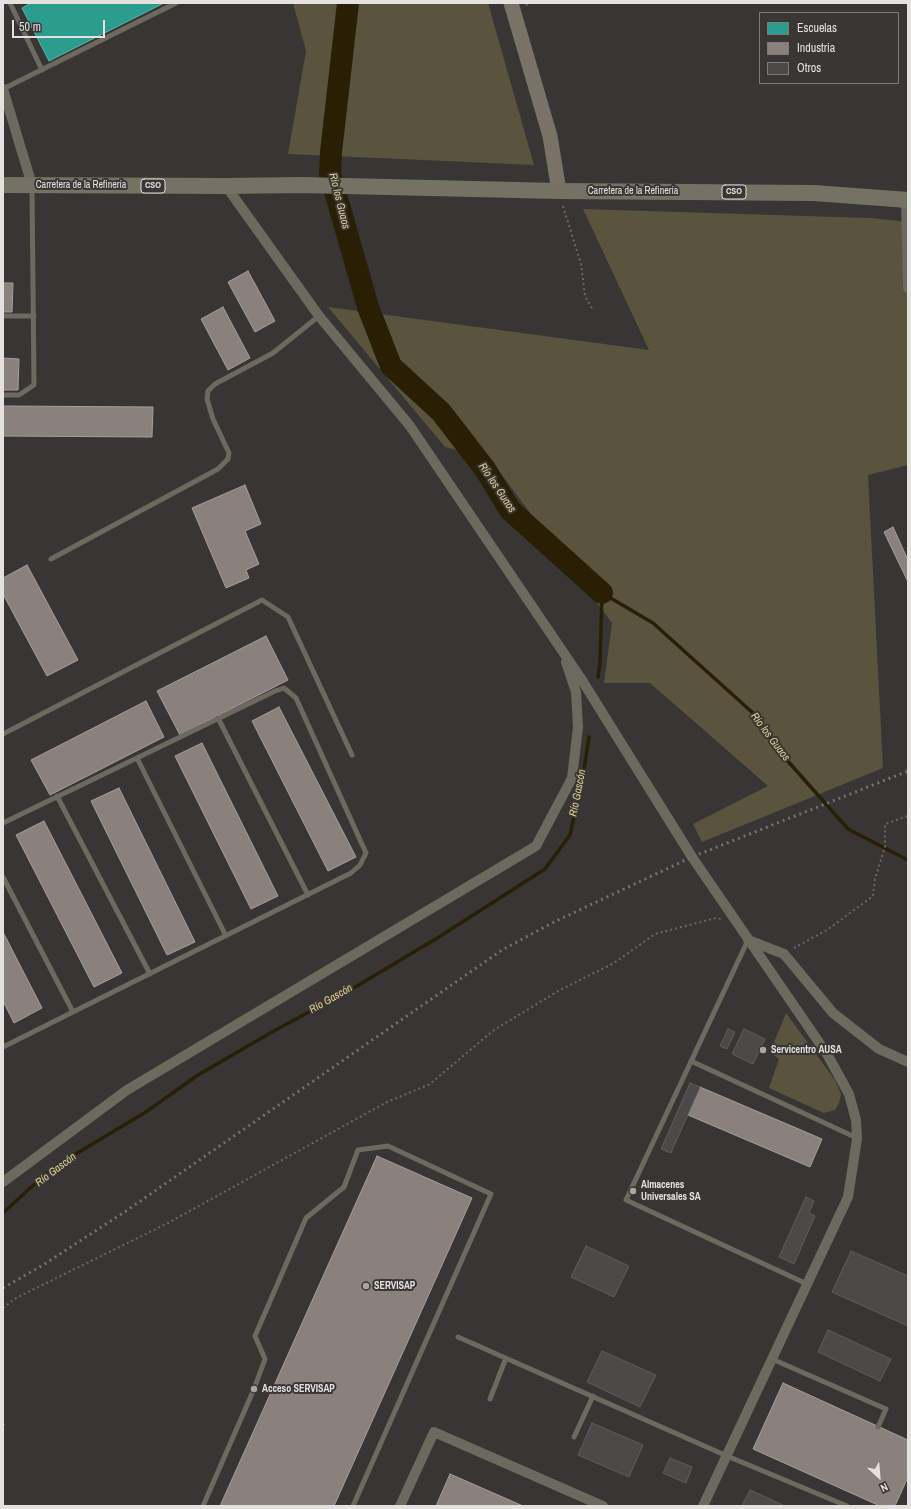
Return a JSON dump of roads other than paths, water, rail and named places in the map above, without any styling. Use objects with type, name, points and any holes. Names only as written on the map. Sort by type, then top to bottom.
[{"type":"main road","name":"Carretera de la Refinería","points":[[3,185],[302,185],[559,191],[814,193],[907,200]]},
{"type":"street","points":[[511,3],[550,136],[559,191]]},
{"type":"street","points":[[3,89],[32,185]]},
{"type":"street","points":[[226,186],[319,316],[410,426],[563,652],[692,857],[827,1054],[849,1094],[856,1120],[857,1139],[848,1197],[703,1506]]},
{"type":"street","points":[[907,200],[908,288]]},
{"type":"street","points":[[3,1182],[127,1090],[536,846],[572,778],[578,727],[576,692],[563,652]]},
{"type":"street","points":[[748,940],[784,954],[833,1013],[879,1049],[908,1062]]},
{"type":"street","points":[[400,1506],[434,1432],[603,1506]]},
{"type":"lane","points":[[10,3],[42,70]]},
{"type":"lane","points":[[3,89],[176,3]]},
{"type":"lane","points":[[3,395],[19,395],[34,385],[32,185]]},
{"type":"lane","points":[[3,316],[34,316]]},
{"type":"lane","points":[[51,559],[218,469],[228,459],[229,453],[213,419],[207,399],[208,391],[215,384],[273,353],[319,316]]},
{"type":"lane","points":[[3,734],[262,600],[288,617],[352,755]]},
{"type":"lane","points":[[3,823],[274,691],[284,688],[296,698],[366,853],[360,865],[351,873],[3,1047]]},
{"type":"lane","points":[[218,718],[308,895]]},
{"type":"lane","points":[[137,758],[226,936]]},
{"type":"lane","points":[[57,796],[150,974]]},
{"type":"lane","points":[[3,877],[73,1012]]},
{"type":"lane","points":[[748,940],[626,1200],[807,1284]]},
{"type":"lane","points":[[691,1061],[857,1139]]},
{"type":"lane","points":[[203,1506],[265,1359],[255,1336],[306,1218],[344,1187],[358,1150],[388,1146],[491,1194],[353,1506]]},
{"type":"lane","points":[[458,1338],[727,1456],[847,1506]]},
{"type":"lane","points":[[490,1399],[506,1358]]},
{"type":"lane","points":[[772,1359],[886,1410],[878,1427]]},
{"type":"lane","points":[[574,1437],[593,1396]]},
{"type":"waterway","name":"Río los Guaos","points":[[348,3],[331,152],[330,174],[368,307],[391,366],[441,412],[485,469],[510,510],[602,593]]},
{"type":"waterway","name":"Río los Guaos","points":[[598,677],[600,663],[602,593],[653,623],[753,713],[778,750],[848,829],[908,860]]},
{"type":"waterway","name":"Río Gascón","points":[[3,1213],[59,1164],[146,1112],[198,1075],[272,1032],[357,986],[439,937],[545,869],[570,835],[583,776],[589,737]]},
{"type":"railway","points":[[3,1288],[43,1265],[126,1211],[502,950],[554,922],[692,857],[908,771]]},
{"type":"place","name":"Servicentro AUSA","points":[[763,1050]]},
{"type":"place","name":"Almacenes Universales SA","points":[[633,1191]]},
{"type":"place","name":"SERVISAP","points":[[366,1286]]},
{"type":"place","name":"Acceso SERVISAP","points":[[254,1389]]}]
